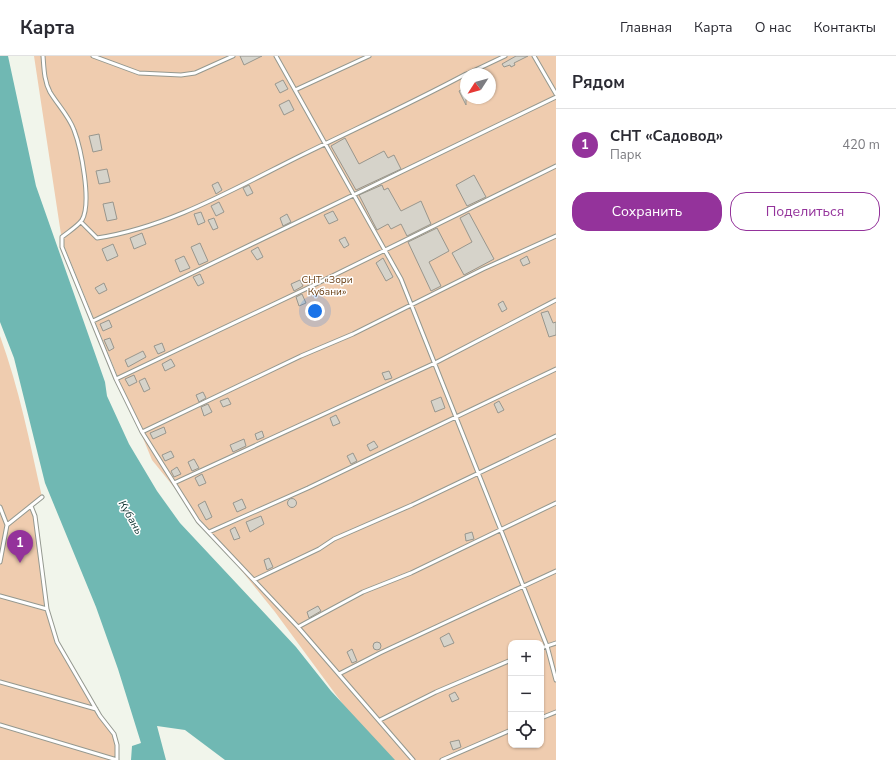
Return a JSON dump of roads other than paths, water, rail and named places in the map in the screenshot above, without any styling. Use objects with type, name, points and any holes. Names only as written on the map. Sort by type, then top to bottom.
[{"type":"lane","points":[[43,56],[45,78],[49,91],[74,129],[83,160],[86,187],[85,214],[81,222],[62,237],[62,247],[116,379],[142,432],[198,521],[298,627],[380,720],[413,760]]},
{"type":"lane","points":[[94,56],[138,73],[181,75],[195,73],[233,56]]},
{"type":"lane","points":[[276,56],[402,279],[547,646],[556,680]]},
{"type":"lane","points":[[295,90],[369,56]]},
{"type":"lane","points":[[479,68],[505,56]]},
{"type":"lane","points":[[93,321],[556,96],[534,56]]},
{"type":"lane","points":[[81,222],[97,238],[139,230],[191,209],[400,109],[460,77]]},
{"type":"lane","points":[[116,379],[556,166]]},
{"type":"lane","points":[[142,432],[275,370],[301,356],[353,334],[483,269],[556,236]]},
{"type":"lane","points":[[174,483],[435,363],[556,300]]},
{"type":"lane","points":[[209,532],[308,488],[556,369]]},
{"type":"lane","points":[[254,580],[319,549],[334,539],[406,508],[478,472],[556,436]]},
{"type":"lane","points":[[6,525],[42,497]]},
{"type":"lane","points":[[298,627],[363,592],[411,573],[556,503]]},
{"type":"lane","points":[[0,725],[116,760],[117,745],[114,734],[96,709],[57,642],[46,609],[35,516],[31,506]]},
{"type":"lane","points":[[0,507],[6,525],[0,562]]},
{"type":"lane","points":[[339,674],[523,585],[556,571]]},
{"type":"lane","points":[[0,596],[46,609]]},
{"type":"lane","points":[[544,647],[556,643]]},
{"type":"lane","points":[[380,720],[436,692],[508,661]]},
{"type":"lane","points":[[0,682],[96,709]]},
{"type":"lane","points":[[544,717],[556,712]]},
{"type":"lane","points":[[442,760],[508,731]]},
{"type":"water","name":"Кубань","points":[[0,56],[8,56],[36,186],[105,382],[107,396],[129,444],[157,491],[180,523],[296,647],[331,691],[395,760],[225,760],[185,730],[157,726],[166,760],[131,760],[132,746],[141,743],[118,669],[96,607],[45,483],[14,358],[0,322]]},
{"type":"place","name":"СНТ «Садовод»","points":[[20,563]]},
{"type":"park label","name":"СНТ «Зори Кубани»","points":[[327,284]]}]
